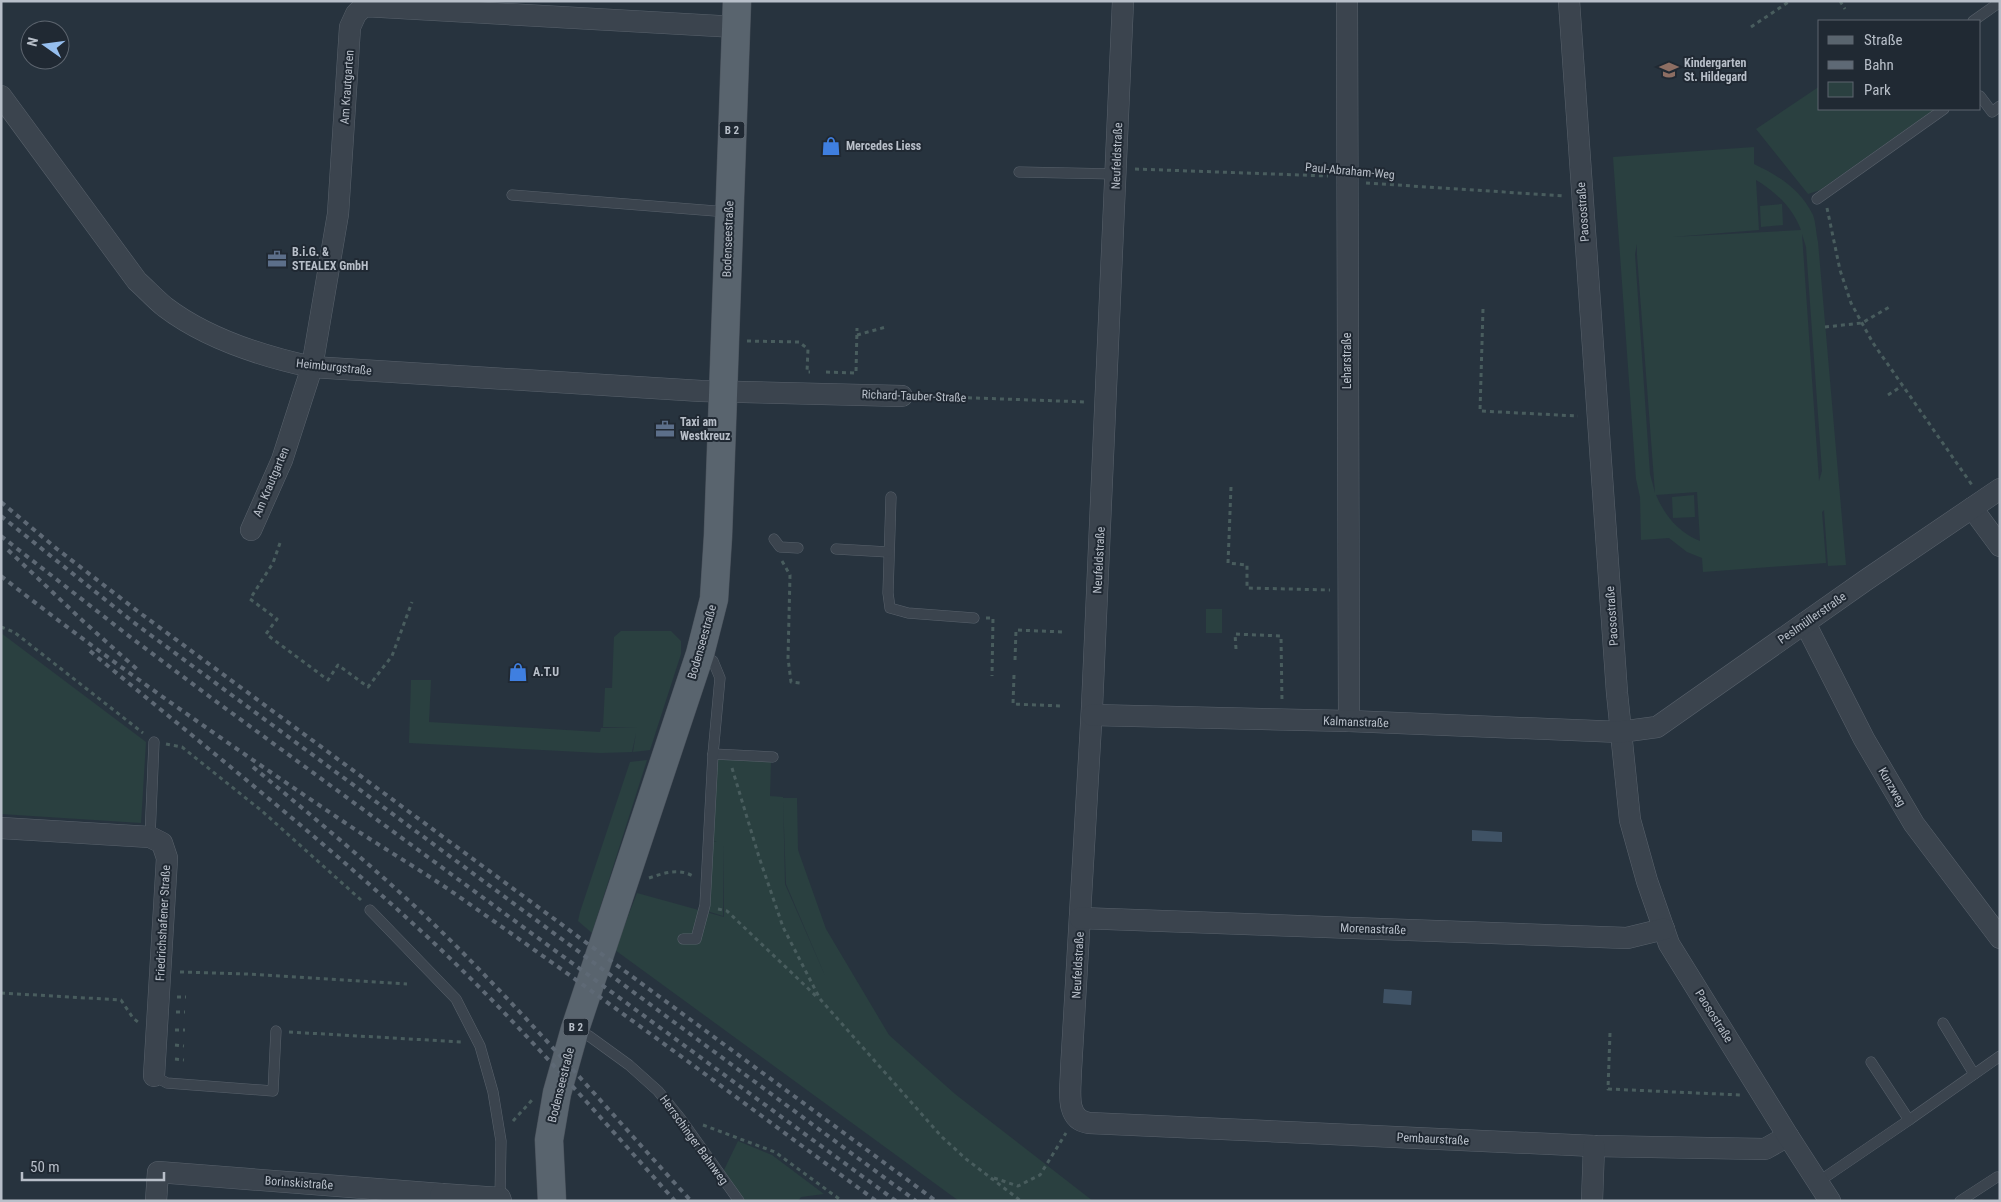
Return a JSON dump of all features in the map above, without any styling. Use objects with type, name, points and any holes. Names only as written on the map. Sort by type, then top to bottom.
[{"type":"main road","name":"Bodenseestraße","points":[[552,1201],[549,1140],[556,1093],[575,1029],[710,621],[716,574],[736,14]]},
{"type":"street","name":"Neufeldstraße","points":[[1076,1118],[1070,1106],[1071,1070],[1092,715],[1123,1]]},
{"type":"street","name":"Leharstraße","points":[[1347,1],[1349,721]]},
{"type":"street","name":"Paosostraße","points":[[1570,1],[1620,732],[1630,820],[1647,881],[1669,944],[1830,1201]]},
{"type":"street","name":"Am Krautgarten","points":[[251,530],[282,460],[312,367],[338,214],[350,27],[356,14],[364,6],[736,14]]},
{"type":"street","name":"Heimburgstraße","points":[[1,96],[137,281],[164,306],[183,319],[237,346],[280,360],[312,367],[723,392]]},
{"type":"street","name":"Richard-Tauber-Straße","points":[[723,392],[902,396]]},
{"type":"street","name":"Peslmüllerstraße","points":[[1620,732],[1657,728],[1804,623],[1973,498],[2000,488]]},
{"type":"street","points":[[1973,498],[2000,546]]},
{"type":"street","name":"Kunzweg","points":[[1804,623],[1864,739],[1914,824],[2000,938]]},
{"type":"street","name":"Kalmanstraße","points":[[1092,715],[1349,721],[1620,732]]},
{"type":"street","points":[[1,828],[150,837]]},
{"type":"street","name":"Friedrichshafener Straße","points":[[150,837],[162,843],[167,858],[154,1076]]},
{"type":"street","name":"Morenastraße","points":[[1080,918],[1628,938],[1664,929]]},
{"type":"street","name":"Pembaurstraße","points":[[1076,1118],[1082,1122],[1089,1123],[1594,1146],[1765,1149],[1788,1136]]},
{"type":"street","points":[[1592,1201],[1594,1146]]},
{"type":"street","name":"Borinskistraße","points":[[156,1201],[158,1172],[441,1197],[501,1200]]},
{"type":"lane","points":[[1974,20],[2000,2]]},
{"type":"lane","points":[[1981,97],[1992,112],[2000,106]]},
{"type":"lane","points":[[1820,197],[1943,110]]},
{"type":"lane","points":[[1019,172],[1116,172]]},
{"type":"lane","points":[[512,195],[729,212]]},
{"type":"lane","points":[[890,497],[888,552],[890,608],[908,614],[974,618]]},
{"type":"lane","points":[[777,543],[798,548]]},
{"type":"lane","points":[[836,549],[888,552]]},
{"type":"lane","points":[[683,939],[696,939],[705,905],[713,754],[720,678],[713,662],[700,654]]},
{"type":"lane","points":[[150,837],[154,742]]},
{"type":"lane","points":[[713,754],[773,758]]},
{"type":"lane","points":[[370,910],[456,998],[478,1042],[493,1092],[501,1141],[501,1200]]},
{"type":"lane","points":[[1943,1023],[1974,1074]]},
{"type":"lane","name":"Herrschinger Bahnweg","points":[[575,1029],[589,1036],[629,1065],[658,1091],[680,1118],[739,1201]]},
{"type":"lane","points":[[154,1076],[167,1083],[273,1091],[276,1031]]},
{"type":"lane","points":[[1818,1182],[2000,1056]]},
{"type":"lane","points":[[1871,1062],[1909,1120]]},
{"type":"lane","points":[[1960,1201],[1997,1177]]},
{"type":"path","points":[[1751,27],[1790,1]]},
{"type":"path","points":[[1840,1],[1845,9]]},
{"type":"path","name":"Paul-Abraham-Weg","points":[[1116,172],[1347,178],[1364,182],[1562,196],[1582,195]]},
{"type":"path","points":[[1820,197],[1851,303],[1873,344],[1973,498]]},
{"type":"path","points":[[1825,327],[1862,323],[1891,306]]},
{"type":"path","points":[[1483,309],[1480,410],[1580,416]]},
{"type":"path","points":[[857,335],[886,327]]},
{"type":"path","points":[[755,341],[799,342],[808,349],[807,372],[858,373],[857,328]]},
{"type":"path","points":[[1888,395],[1902,386]]},
{"type":"path","name":"Richard-Tauber-Straße","points":[[902,396],[1106,403]]},
{"type":"path","points":[[1231,487],[1228,563],[1247,565],[1247,588],[1331,590]]},
{"type":"path","points":[[280,543],[273,563],[250,599],[277,619],[266,634],[328,680],[338,665],[368,687],[392,656],[412,602]]},
{"type":"path","points":[[777,543],[780,556],[790,575],[788,658],[791,682],[800,683]]},
{"type":"path","points":[[974,618],[993,618],[992,676]]},
{"type":"path","points":[[1,627],[14,632],[154,742],[182,747],[262,811],[370,910]]},
{"type":"path","points":[[1015,660],[1016,630],[1064,632]]},
{"type":"path","points":[[1236,650],[1235,634],[1282,636],[1282,709]]},
{"type":"path","points":[[1014,674],[1013,704],[1061,706]]},
{"type":"path","points":[[733,755],[732,770],[783,927],[820,999]]},
{"type":"path","points":[[622,888],[671,871],[685,872],[705,883]]},
{"type":"path","points":[[705,905],[727,911],[820,999],[942,1137],[966,1159],[1021,1201]]},
{"type":"path","points":[[172,972],[247,974],[407,984]]},
{"type":"path","points":[[1,993],[121,1000],[133,1018]]},
{"type":"path","points":[[276,1031],[478,1042]]},
{"type":"path","points":[[1610,1033],[1608,1089],[1741,1095]]},
{"type":"path","points":[[172,1045],[184,1046]]},
{"type":"path","points":[[172,1059],[184,1060]]},
{"type":"path","points":[[510,1124],[536,1095]]},
{"type":"path","points":[[680,1118],[775,1152],[842,1201]]},
{"type":"path","points":[[992,1177],[1018,1186],[1040,1175],[1076,1118]]},
{"type":"green space","points":[[1818,87],[1818,110],[1934,110],[1820,190],[1808,194],[1756,129]]},
{"type":"green space","points":[[1754,147],[1754,164],[1788,184],[1808,206],[1815,221],[1818,242],[1846,565],[1828,566],[1824,510],[1822,512],[1826,563],[1703,572],[1702,558],[1687,552],[1669,538],[1641,540],[1640,497],[1636,479],[1613,157]],"holes":[[[1756,180],[1783,201],[1798,222],[1801,230],[1672,237],[1759,230]],[[1802,234],[1806,247],[1822,471],[1819,481]],[[1637,244],[1655,493],[1650,474],[1635,254]],[[1697,492],[1700,541],[1685,533],[1673,522],[1656,495]]]},
{"type":"green space","points":[[1782,204],[1783,225],[1761,227],[1760,206]]},
{"type":"green space","points":[[1694,495],[1695,517],[1673,518],[1672,497]]},
{"type":"green space","points":[[1206,609],[1222,609],[1222,633],[1206,633]]},
{"type":"green space","points":[[621,631],[671,631],[681,641],[681,654],[650,750],[633,752],[636,733],[632,752],[600,753],[409,743],[411,680],[431,680],[429,722],[600,732],[601,728],[637,728],[603,727],[605,688],[612,688],[614,637]]},
{"type":"green space","points":[[1,633],[146,742],[141,823],[1,814]]},
{"type":"green space","points":[[720,756],[771,761],[770,796],[797,798],[798,850],[826,929],[889,1035],[955,1094],[1093,1201],[959,1201],[615,950],[637,893],[724,917],[724,844],[723,916],[707,911],[710,841],[717,842],[710,840],[715,760]],"holes":[[[783,800],[786,884],[826,978],[785,884]]]},
{"type":"green space","points":[[647,760],[592,933],[578,921],[580,912],[630,762]]},
{"type":"green space","points":[[738,1141],[772,1155],[824,1194],[801,1197],[798,1201],[744,1201],[723,1172]]},
{"type":"water","points":[[1472,830],[1502,832],[1502,842],[1472,841]]},
{"type":"water","points":[[1384,989],[1412,991],[1411,1005],[1383,1003]]},
{"type":"railway","points":[[1,502],[57,549],[140,613],[936,1201]]},
{"type":"railway","points":[[1,516],[133,622],[916,1201]]},
{"type":"railway","points":[[1,536],[210,697],[896,1201]]},
{"type":"railway","points":[[8,550],[139,671]]},
{"type":"railway","points":[[1,576],[127,671],[213,732],[344,822],[448,889],[556,966],[876,1201]]},
{"type":"railway","points":[[90,651],[351,868],[467,974],[528,1038],[675,1201]]},
{"type":"railway","points":[[253,767],[376,871],[447,937],[540,1034],[691,1201]]},
{"type":"place","name":"Kindergarten St. Hildegard","points":[[1669,70]]},
{"type":"place","name":"Mercedes Liess","points":[[831,146]]},
{"type":"place","name":"B.i.G. & STEALEX GmbH","points":[[277,259]]},
{"type":"place","name":"Taxi am Westkreuz","points":[[665,429]]},
{"type":"place","name":"A.T.U","points":[[518,672]]}]
